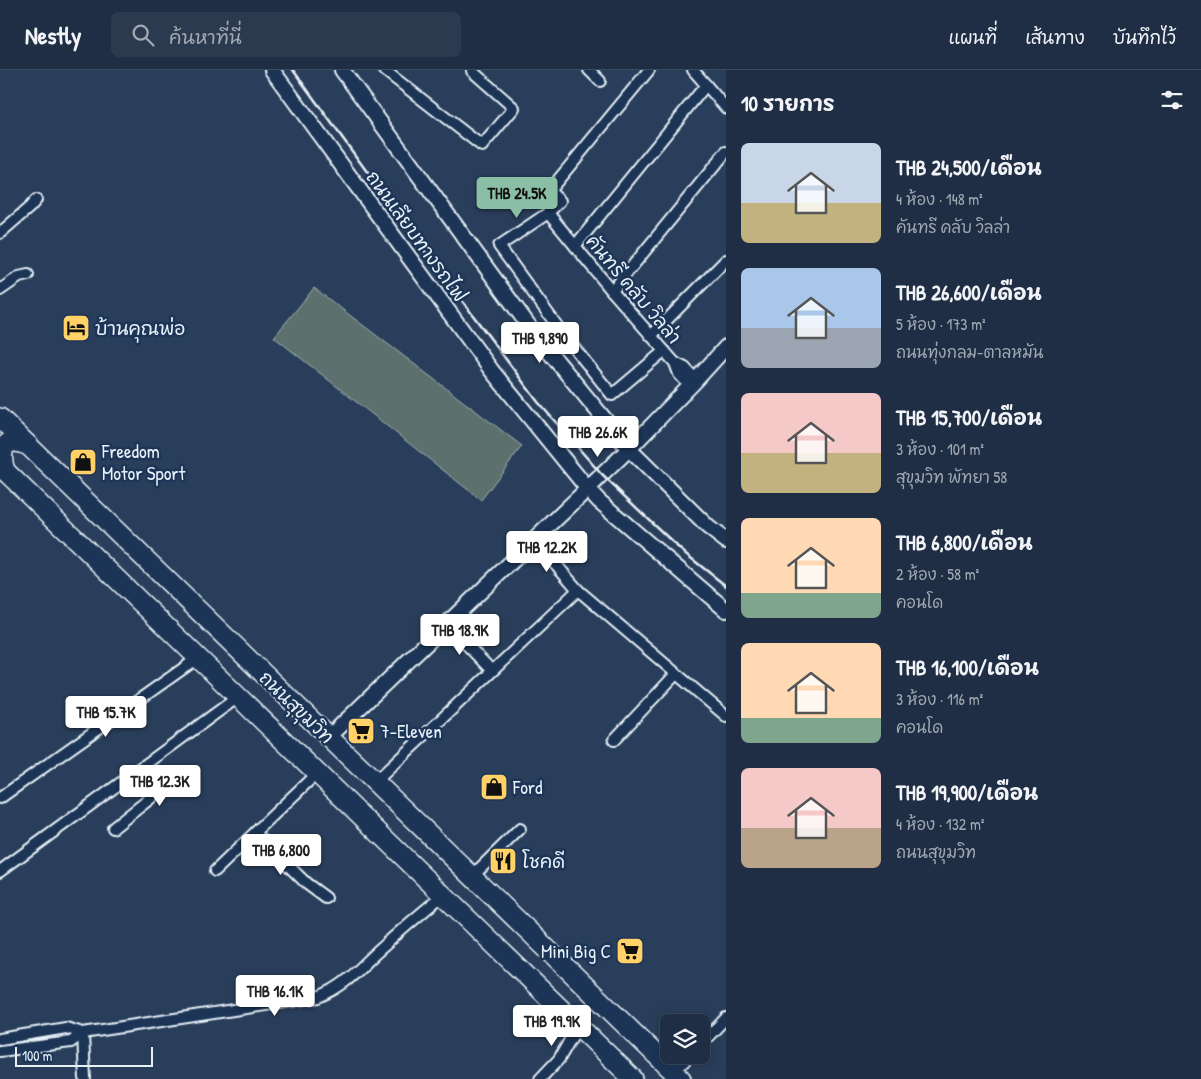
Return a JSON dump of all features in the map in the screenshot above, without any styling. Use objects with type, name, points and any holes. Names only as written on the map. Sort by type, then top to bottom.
[{"type":"highway","name":"ถนนสุขุมวิท","points":[[0,418],[677,1075]]},
{"type":"highway","points":[[3,468],[1,461],[5,445],[14,442],[28,445]]},
{"type":"highway","name":"ถนนสุขุมวิท","points":[[3,468],[633,1079]]},
{"type":"street","name":"ถนนเลียบทางรถไฟ","points":[[272,70],[492,371],[587,488],[599,502],[726,610]]},
{"type":"street","name":"ถนนเลียบทางรถไฟ","points":[[342,70],[537,337],[629,449]]},
{"type":"street","points":[[384,70],[482,146],[514,108],[472,71]]},
{"type":"street","points":[[589,70],[600,81]]},
{"type":"street","points":[[649,70],[549,191],[560,201],[548,213],[499,246],[563,334],[612,395],[664,351]]},
{"type":"street","points":[[693,70],[726,108]]},
{"type":"street","points":[[575,246],[706,85]]},
{"type":"street","points":[[612,291],[726,152]]},
{"type":"street","points":[[0,233],[36,200]]},
{"type":"street","name":"คันทรี คลับ วิลล่า","points":[[548,213],[675,364],[685,368],[693,383]]},
{"type":"street","points":[[651,336],[726,260]]},
{"type":"street","points":[[0,290],[19,277],[28,274]]},
{"type":"street","points":[[329,737],[629,449],[726,347]]},
{"type":"street","points":[[629,449],[708,527],[726,541]]},
{"type":"street","points":[[534,539],[578,590],[726,716]]},
{"type":"street","points":[[375,782],[578,590]]},
{"type":"street","points":[[446,623],[492,671]]},
{"type":"street","points":[[0,798],[198,658]]},
{"type":"street","points":[[614,740],[676,674]]},
{"type":"street","points":[[0,871],[238,696]]},
{"type":"street","points":[[113,828],[152,797],[134,773]]},
{"type":"street","points":[[215,871],[317,774]]},
{"type":"street","points":[[472,876],[520,829]]},
{"type":"street","points":[[255,833],[307,884],[326,898]]},
{"type":"street","points":[[0,1038],[66,1028],[83,1033],[318,997],[335,990],[353,976],[382,947],[442,895]]},
{"type":"street","points":[[710,1035],[726,1018]]},
{"type":"street","points":[[540,1079],[559,1059],[578,1026]]},
{"type":"street","points":[[0,1050],[70,1042],[83,1033]]},
{"type":"street","points":[[83,1033],[85,1079]]},
{"type":"street","points":[[677,1075],[684,1064]]},
{"type":"green space","points":[[314,288],[522,446],[481,500],[274,337]]},
{"type":"railway","points":[[293,70],[421,246],[538,402],[602,475],[682,551],[726,586]]},
{"type":"place","name":"บ้านคุณพ่อ","points":[[76,328]]},
{"type":"place","name":"Freedom Motor Sport","points":[[83,462]]},
{"type":"place","name":"7-Eleven","points":[[361,731]]},
{"type":"place","name":"Ford","points":[[494,787]]},
{"type":"place","name":"โชคดี","points":[[503,861]]},
{"type":"place","name":"Mini Big C","points":[[630,951]]}]
